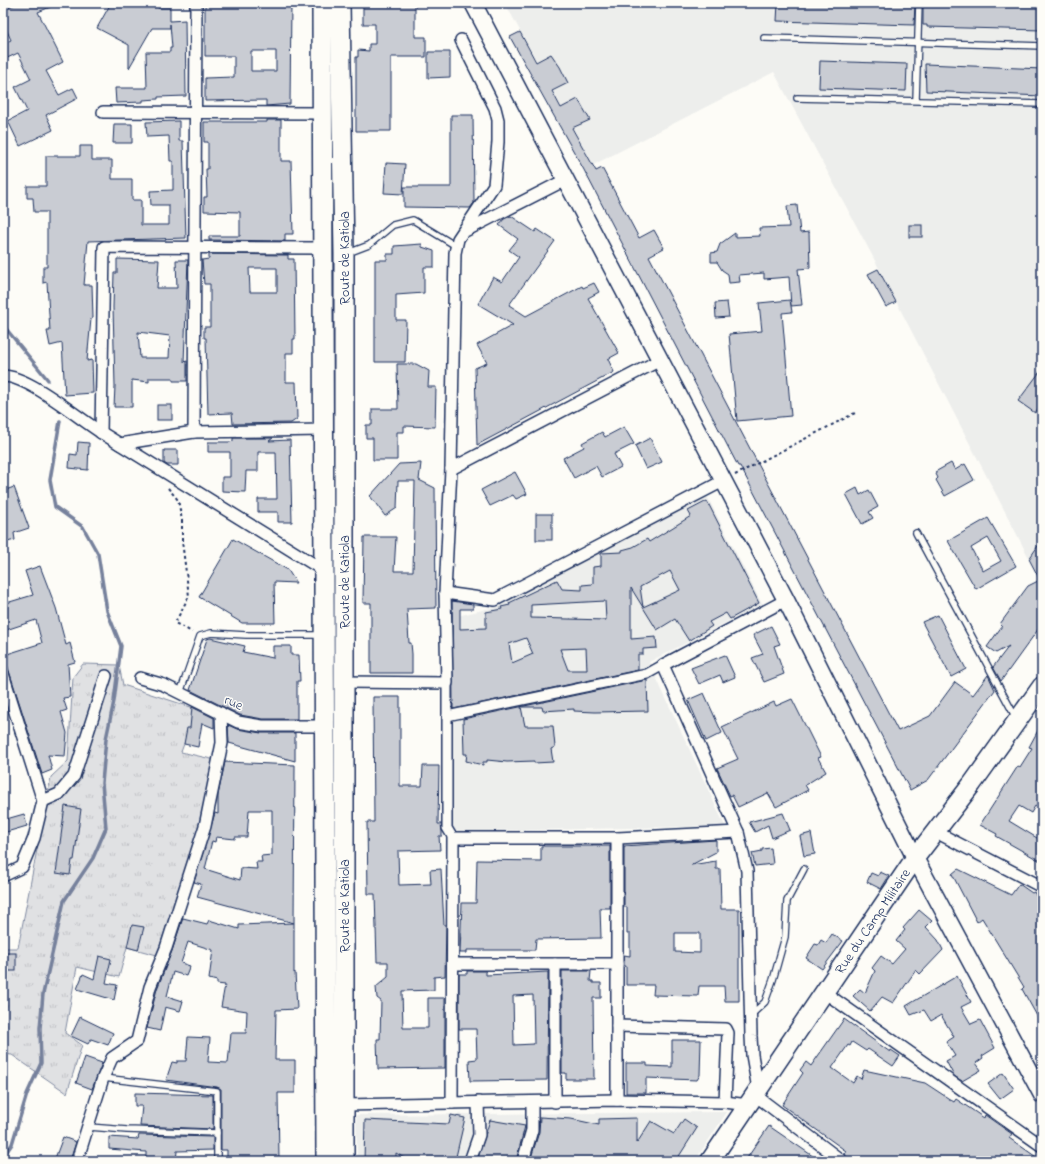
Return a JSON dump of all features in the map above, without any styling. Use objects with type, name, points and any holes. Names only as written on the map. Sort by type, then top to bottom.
[{"type":"highway","name":"Route de Katiola","points":[[322,3],[323,726],[326,1161]]},
{"type":"highway","name":"Route de Katiola","points":[[340,3],[344,254],[344,1161]]},
{"type":"main road","points":[[473,3],[786,600],[915,858],[1042,1095]]},
{"type":"main road","name":"Rue du Camp Militaire","points":[[710,1161],[915,858],[1018,722],[1037,704],[1042,686]]},
{"type":"street","points":[[194,432],[196,3]]},
{"type":"street","points":[[452,1103],[453,838],[449,834],[447,828],[447,683],[445,592],[451,469],[456,246],[463,232],[494,185],[498,142],[498,120],[495,108],[461,40]]},
{"type":"street","points":[[103,112],[321,113]]},
{"type":"street","points":[[463,232],[565,180]]},
{"type":"street","points":[[101,433],[103,248],[322,248]]},
{"type":"street","points":[[451,469],[660,360]]},
{"type":"street","points":[[3,376],[16,377],[101,433],[323,570]]},
{"type":"street","points":[[120,444],[194,432],[323,430]]},
{"type":"street","points":[[445,592],[495,600],[723,481]]},
{"type":"street","points":[[447,716],[647,674],[786,600]]},
{"type":"street","points":[[663,665],[738,832],[748,871],[754,1097]]},
{"type":"street","points":[[3,674],[43,801],[34,838],[22,867],[3,876]]},
{"type":"street","points":[[43,801],[59,794],[74,776],[106,676]]},
{"type":"street","name":"rue","points":[[140,678],[164,685],[238,722],[262,726],[323,726]]},
{"type":"street","points":[[344,682],[447,683]]},
{"type":"street","points":[[77,1161],[89,1127],[103,1078],[112,1058],[137,1041],[150,987],[166,948],[205,826],[222,743],[221,713]]},
{"type":"street","points":[[453,838],[617,838],[738,832]]},
{"type":"street","points":[[936,832],[1042,887]]},
{"type":"street","points":[[616,1100],[617,838]]},
{"type":"street","points":[[453,964],[617,964]]},
{"type":"street","points":[[555,964],[555,1102]]},
{"type":"street","points":[[824,992],[1042,1146]]},
{"type":"street","points":[[617,1026],[726,1030],[728,1033],[725,1102]]},
{"type":"street","points":[[344,1105],[616,1100],[725,1102],[754,1097],[842,1161]]},
{"type":"street","points":[[470,1161],[479,1135],[478,1102]]},
{"type":"street","points":[[523,1161],[532,1130],[532,1102]]},
{"type":"lane","points":[[916,100],[919,3]]},
{"type":"lane","points":[[764,38],[1042,46]]},
{"type":"lane","points":[[797,98],[1042,104]]},
{"type":"lane","points":[[344,254],[369,245],[393,225],[413,220],[456,246]]},
{"type":"lane","points":[[916,533],[1018,722]]},
{"type":"lane","points":[[180,693],[200,636],[211,633],[246,636],[323,635]]},
{"type":"lane","points":[[751,1015],[765,1002],[773,980],[785,937],[787,901],[804,869]]},
{"type":"lane","points":[[103,1078],[217,1091],[217,1161]]},
{"type":"lane","points":[[89,1127],[127,1130],[217,1133]]},
{"type":"path","points":[[723,481],[855,413]]},
{"type":"path","points":[[163,482],[178,500],[182,520],[182,541],[188,577],[189,596],[175,623],[200,636]]},
{"type":"shaded area","points":[[505,3],[1042,3],[1042,583],[872,255],[774,72],[593,165]]},
{"type":"shaded area","points":[[707,496],[762,604],[649,662],[725,826],[451,832],[447,613],[453,613],[453,617],[499,606],[498,603]]},
{"type":"shaded area","points":[[727,1112],[695,1161],[357,1161],[356,1115]]},
{"type":"green space","points":[[83,664],[119,665],[123,685],[197,709],[181,752],[220,761],[157,955],[127,947],[119,977],[77,967],[65,1033],[82,1045],[67,1093],[12,1055],[3,1054],[3,948],[18,948],[51,777],[68,761],[73,677]]},
{"type":"building","points":[[18,3],[60,3],[38,12],[63,62],[46,71],[59,95],[73,88],[78,98],[46,115],[53,130],[20,146],[8,121],[27,111],[15,87],[31,79],[18,53],[3,60],[3,44],[11,40],[3,22],[3,10]]},
{"type":"building","points":[[111,3],[159,3],[158,8],[170,8],[170,21],[185,20],[186,96],[158,97],[158,99],[143,100],[143,102],[116,103],[115,88],[147,88],[146,52],[170,52],[170,48],[172,48],[170,24],[170,28],[152,28],[129,68],[129,45],[97,28]]},
{"type":"building","points":[[205,3],[291,3],[290,104],[266,106],[266,100],[205,101],[205,78],[234,77],[234,56],[205,56]],"holes":[[[251,51],[276,51],[276,71],[251,71]]]},
{"type":"building","points":[[363,3],[415,3],[415,37],[426,37],[426,57],[391,57],[391,131],[356,131],[356,57],[358,57],[358,50],[369,51],[369,44],[375,44],[375,24],[363,24]]},
{"type":"building","points":[[778,3],[915,3],[914,25],[777,21]]},
{"type":"building","points":[[923,3],[1042,3],[1042,30],[927,27],[927,25],[923,25]]},
{"type":"building","points":[[520,32],[536,62],[551,54],[560,67],[568,83],[552,91],[561,108],[578,99],[590,120],[572,128],[596,171],[602,168],[639,238],[654,230],[664,248],[649,256],[898,731],[930,716],[955,682],[973,695],[988,675],[995,690],[928,780],[910,790],[740,466],[738,466],[584,170],[510,37]]},
{"type":"building","points":[[428,52],[450,52],[450,77],[428,78]]},
{"type":"building","points":[[820,61],[907,64],[906,91],[819,88]]},
{"type":"building","points":[[925,64],[1042,69],[1042,96],[926,91]]},
{"type":"building","points":[[451,115],[473,115],[474,203],[470,208],[404,207],[404,187],[451,187]]},
{"type":"building","points":[[267,120],[281,120],[281,161],[291,161],[293,234],[285,234],[285,241],[209,240],[209,236],[240,236],[240,212],[204,211],[204,197],[207,197],[206,169],[208,169],[208,142],[204,142],[204,122],[267,122]]},
{"type":"building","points":[[179,121],[179,141],[183,141],[186,238],[88,241],[84,285],[92,285],[93,318],[91,319],[87,361],[92,360],[93,393],[65,395],[62,343],[50,346],[47,331],[50,331],[47,282],[43,283],[43,267],[47,267],[47,212],[34,212],[33,198],[27,198],[27,186],[46,186],[46,156],[80,156],[80,146],[92,146],[92,160],[112,160],[112,179],[132,179],[132,200],[141,200],[141,225],[169,225],[169,205],[151,205],[150,191],[173,190],[173,161],[170,161],[169,136],[147,137],[146,122]]},
{"type":"building","points":[[114,124],[132,124],[132,143],[113,143]]},
{"type":"building","points":[[386,163],[405,164],[403,194],[384,193]]},
{"type":"building","points":[[797,205],[800,233],[809,232],[810,268],[798,269],[802,305],[791,306],[789,277],[764,279],[764,273],[739,275],[740,282],[729,283],[728,274],[722,270],[717,262],[711,262],[711,253],[717,252],[720,244],[735,233],[735,237],[760,236],[759,228],[789,227],[787,206]]},
{"type":"building","points":[[511,216],[535,232],[537,229],[555,241],[509,305],[526,316],[582,286],[583,288],[594,283],[599,292],[588,298],[619,353],[608,359],[614,372],[477,445],[475,368],[487,363],[477,345],[513,325],[478,304],[493,277],[502,282],[519,257],[509,250],[518,239],[499,225],[504,219]]},
{"type":"building","points":[[909,225],[922,225],[922,237],[909,237]]},
{"type":"building","points":[[422,244],[422,247],[434,251],[434,267],[424,267],[424,293],[396,295],[396,320],[406,320],[405,362],[375,362],[375,260],[387,260],[387,254],[394,254],[394,246]]},
{"type":"building","points":[[209,254],[288,255],[288,259],[294,259],[295,339],[293,339],[293,353],[286,353],[286,382],[296,382],[297,419],[291,423],[233,424],[232,413],[208,414],[206,338],[204,338],[204,327],[210,327],[210,284],[204,284],[202,260],[209,259]],"holes":[[[249,268],[277,268],[277,292],[250,292]]]},
{"type":"building","points":[[117,259],[159,260],[157,288],[177,288],[176,260],[188,260],[184,362],[187,361],[187,381],[173,381],[173,378],[149,378],[149,382],[132,380],[132,407],[114,407],[115,386],[113,307],[114,273],[117,273]],"holes":[[[138,332],[170,336],[169,358],[140,358]]]},
{"type":"building","points":[[878,269],[896,302],[886,307],[868,274]]},
{"type":"building","points":[[790,300],[792,312],[782,313],[791,416],[737,421],[729,334],[762,331],[759,303]]},
{"type":"building","points":[[727,302],[729,317],[716,318],[715,303]]},
{"type":"building","points":[[397,364],[416,364],[429,371],[428,387],[436,387],[435,427],[404,426],[404,432],[397,432],[397,460],[373,460],[373,438],[366,438],[366,425],[372,425],[372,409],[398,409]]},
{"type":"building","points":[[1042,369],[1042,403],[1035,413],[1018,401]]},
{"type":"building","points":[[157,405],[172,405],[172,420],[157,420]]},
{"type":"building","points":[[624,427],[634,444],[614,454],[621,467],[602,477],[596,466],[574,478],[563,458],[584,447],[582,443],[602,432],[605,437]]},
{"type":"building","points":[[233,438],[273,438],[269,441],[290,440],[292,522],[278,522],[278,512],[258,512],[258,499],[277,499],[276,452],[258,452],[258,471],[246,471],[245,492],[222,491],[222,477],[230,477],[230,452],[208,452],[208,442],[230,442],[233,441]]},
{"type":"building","points":[[650,438],[662,462],[646,469],[635,446]]},
{"type":"building","points":[[78,442],[89,443],[88,470],[69,468],[70,454],[77,455]]},
{"type":"building","points":[[164,450],[178,450],[178,465],[167,465],[164,463]]},
{"type":"building","points":[[421,463],[419,480],[435,488],[436,608],[407,609],[409,643],[411,643],[412,654],[412,673],[371,673],[371,603],[363,603],[364,537],[396,537],[394,571],[413,571],[415,481],[398,481],[397,508],[385,516],[370,496],[399,464]]},
{"type":"building","points":[[951,463],[955,470],[965,464],[974,480],[945,496],[936,480],[938,478],[935,472]]},
{"type":"building","points":[[515,472],[527,494],[516,499],[513,495],[490,506],[481,490]]},
{"type":"building","points":[[14,487],[29,528],[14,533],[15,540],[3,543],[3,491]]},
{"type":"building","points":[[857,488],[860,495],[869,490],[878,507],[869,512],[873,518],[862,524],[846,494]]},
{"type":"building","points":[[707,501],[759,603],[730,619],[726,613],[709,622],[712,626],[689,641],[675,619],[657,630],[631,588],[631,639],[656,637],[657,648],[643,649],[643,654],[638,654],[638,670],[453,709],[452,601],[473,604],[473,609],[460,609],[460,629],[486,628],[486,612],[502,609],[501,607],[510,605],[509,603],[557,580],[562,589],[582,590],[582,585],[593,584],[593,567],[601,566],[601,553],[622,552],[622,550],[633,547],[647,539],[649,542],[691,516],[688,511]],"holes":[[[670,571],[680,590],[643,607],[640,587]],[[605,601],[606,620],[531,618],[531,605]],[[526,638],[533,654],[512,663],[509,644]],[[586,648],[587,670],[568,670],[560,649]]]},
{"type":"building","points":[[536,514],[552,514],[552,540],[536,540]]},
{"type":"building","points":[[988,518],[1016,566],[976,589],[948,541]],"holes":[[[988,538],[1001,561],[983,571],[971,548]]]},
{"type":"building","points":[[233,539],[288,570],[296,583],[274,582],[275,623],[242,623],[199,597]]},
{"type":"building","points":[[1042,540],[1042,624],[1001,681],[993,667],[1009,646],[996,653],[987,647],[1002,626],[1000,624],[1028,586],[1040,580],[1029,559]]},
{"type":"building","points":[[40,566],[56,608],[66,645],[70,643],[75,662],[68,664],[70,697],[63,698],[67,710],[61,712],[67,733],[65,756],[48,755],[52,770],[42,774],[4,655],[42,643],[36,620],[3,631],[3,604],[33,595],[25,571]]},
{"type":"building","points":[[938,615],[966,669],[951,677],[922,622]]},
{"type":"building","points":[[771,626],[780,644],[774,646],[784,674],[764,682],[752,658],[763,654],[753,635]]},
{"type":"building","points":[[210,638],[245,646],[243,652],[273,658],[273,646],[291,646],[291,655],[299,655],[300,681],[297,681],[297,719],[263,719],[240,715],[190,690],[207,639]]},
{"type":"building","points":[[725,655],[735,677],[723,682],[720,675],[699,684],[691,668]]},
{"type":"building","points":[[647,680],[648,711],[595,712],[574,711],[574,709],[543,711],[542,707],[521,707],[525,726],[553,726],[555,747],[551,749],[553,762],[534,763],[534,761],[507,762],[487,760],[487,762],[483,762],[483,765],[466,761],[467,754],[464,754],[463,719]]},
{"type":"building","points":[[704,693],[722,733],[706,741],[688,700]]},
{"type":"building","points":[[373,697],[400,697],[400,786],[422,786],[423,766],[439,766],[438,824],[441,824],[442,832],[442,836],[439,836],[440,850],[398,851],[399,885],[431,884],[430,870],[441,869],[444,925],[446,925],[445,976],[434,977],[434,990],[402,991],[403,1028],[428,1028],[428,998],[445,998],[445,1068],[378,1069],[377,1039],[380,1039],[381,1001],[377,998],[376,987],[388,977],[388,962],[377,962],[375,894],[368,894],[367,822],[374,822]]},
{"type":"building","points":[[792,699],[821,757],[818,758],[826,772],[805,785],[808,790],[776,807],[768,793],[738,807],[732,795],[730,796],[717,768],[738,759],[722,727],[774,702],[776,706]]},
{"type":"building","points":[[192,707],[214,718],[214,728],[202,723],[198,747],[184,744],[187,728],[190,728]]},
{"type":"building","points":[[1042,723],[1042,810],[1035,806],[1031,813],[1019,806],[1009,821],[1042,841],[1042,862],[996,836],[997,834],[980,825],[1018,766],[1020,767],[1032,748],[1029,747]]},
{"type":"building","points":[[228,725],[237,729],[261,733],[295,733],[295,761],[229,743]]},
{"type":"building","points":[[225,762],[295,765],[294,923],[197,897],[201,884],[194,882],[215,813],[218,814],[218,795]],"holes":[[[249,810],[272,810],[272,855],[261,856],[262,862],[256,862],[257,869],[241,868],[240,880],[205,869],[212,841],[215,842],[216,837],[235,839],[235,837],[247,837]]]},
{"type":"building","points":[[65,806],[81,809],[74,860],[72,860],[70,875],[56,873]]},
{"type":"building","points":[[783,813],[790,830],[772,838],[768,825],[755,832],[749,822]]},
{"type":"building","points":[[24,814],[27,826],[3,833],[3,820]]},
{"type":"building","points":[[811,833],[815,854],[804,856],[800,836]]},
{"type":"building","points":[[716,840],[716,852],[691,865],[716,861],[716,869],[720,869],[721,909],[739,909],[739,1001],[725,1001],[724,986],[699,986],[698,996],[653,995],[654,985],[626,985],[626,966],[624,966],[624,955],[630,956],[630,934],[627,934],[627,907],[624,907],[624,846]],"holes":[[[675,933],[700,933],[700,953],[675,952]]]},
{"type":"building","points":[[541,846],[610,846],[610,908],[600,908],[601,938],[536,939],[535,950],[467,950],[467,953],[460,953],[462,903],[476,903],[477,860],[541,861]]},
{"type":"building","points":[[771,848],[773,864],[755,866],[752,853],[762,851],[762,849]]},
{"type":"building","points":[[958,869],[1011,895],[1019,884],[1032,893],[1034,892],[1037,897],[1042,894],[1042,1025],[1022,989],[1024,987],[982,918],[977,922],[952,874]]},
{"type":"building","points":[[880,872],[889,876],[881,889],[867,882],[871,873],[878,876]]},
{"type":"building","points":[[919,910],[932,921],[926,927],[938,940],[943,950],[920,974],[916,970],[893,1003],[882,997],[870,1011],[853,996],[860,989],[865,993],[875,971],[872,968],[881,956],[892,964],[905,949],[896,941],[905,930],[903,928]]},
{"type":"building","points":[[183,918],[207,924],[209,920],[239,929],[239,925],[294,923],[294,973],[295,972],[297,1009],[276,1010],[275,1060],[295,1060],[295,1093],[278,1093],[279,1161],[227,1161],[227,1150],[221,1150],[221,1089],[217,1087],[166,1080],[172,1062],[177,1063],[177,1061],[186,1061],[188,1037],[210,1038],[208,1062],[228,1063],[231,1033],[246,1033],[247,1011],[221,1007],[225,985],[217,984],[217,981],[209,979],[213,950],[188,942],[181,963],[190,966],[186,976],[173,972],[167,996],[183,1001],[180,1011],[165,1007],[160,1031],[147,1028],[157,989]]},
{"type":"building","points":[[132,925],[144,927],[138,950],[127,947]]},
{"type":"building","points":[[832,934],[843,941],[822,969],[806,958],[815,944],[818,945],[821,940],[826,943]]},
{"type":"building","points":[[3,953],[16,953],[16,971],[3,971]]},
{"type":"building","points":[[99,956],[111,959],[106,983],[117,985],[114,1000],[77,989],[83,974],[94,979]]},
{"type":"building","points":[[467,971],[486,971],[486,975],[548,972],[547,1080],[470,1081],[469,1060],[477,1059],[476,1029],[459,1029],[459,974],[467,974]],"holes":[[[533,995],[534,1044],[514,1045],[513,996]]]},
{"type":"building","points":[[562,971],[591,971],[590,981],[593,981],[593,983],[601,983],[601,998],[593,998],[594,1079],[566,1079],[566,1073],[562,1073]]},
{"type":"building","points":[[957,976],[971,1002],[961,1007],[971,1024],[980,1020],[995,1048],[982,1056],[983,1058],[976,1063],[981,1070],[962,1081],[954,1076],[946,1061],[955,1056],[946,1042],[954,1037],[941,1015],[931,1021],[924,1010],[911,1015],[906,1006]]},
{"type":"building","points":[[80,1017],[113,1033],[108,1045],[91,1039],[88,1044],[71,1036]]},
{"type":"building","points":[[844,1019],[890,1052],[891,1050],[900,1056],[893,1066],[868,1049],[866,1051],[852,1042],[850,1046],[848,1045],[832,1068],[853,1083],[857,1076],[861,1079],[864,1070],[925,1083],[954,1102],[956,1099],[984,1118],[985,1115],[1012,1134],[1009,1138],[1042,1161],[849,1161],[844,1154],[846,1151],[782,1105],[803,1073],[800,1070],[806,1062],[811,1066]]},
{"type":"building","points":[[672,1040],[701,1040],[700,1075],[697,1080],[646,1078],[646,1093],[626,1093],[626,1063],[647,1063],[647,1066],[672,1067]]},
{"type":"building","points":[[85,1057],[102,1063],[92,1089],[76,1083]]},
{"type":"building","points":[[1003,1073],[1014,1089],[1000,1099],[988,1084]]},
{"type":"building","points":[[135,1093],[213,1095],[213,1129],[140,1126],[142,1106],[135,1106]]},
{"type":"building","points":[[451,1115],[465,1118],[455,1161],[409,1161],[396,1153],[396,1161],[364,1161],[365,1120],[449,1124]]},
{"type":"building","points":[[540,1117],[571,1119],[599,1125],[599,1119],[637,1118],[637,1143],[651,1121],[674,1134],[684,1119],[697,1128],[676,1161],[530,1161],[539,1132]]},
{"type":"building","points":[[490,1120],[525,1126],[516,1161],[477,1161]]},
{"type":"building","points":[[769,1126],[820,1161],[745,1161]]},
{"type":"building","points":[[139,1135],[213,1137],[213,1150],[177,1151],[176,1161],[146,1161],[146,1152],[109,1149],[109,1137],[138,1139]]},
{"type":"building","points":[[63,1137],[76,1142],[70,1161],[54,1161]]},
{"type":"waterway","points":[[3,325],[48,380]]},
{"type":"waterway","points":[[3,1157],[12,1144],[27,1094],[41,1063],[40,1028],[43,994],[64,901],[93,858],[106,828],[102,783],[106,739],[114,701],[121,646],[107,611],[98,554],[83,527],[55,507],[50,480],[60,421]]}]
